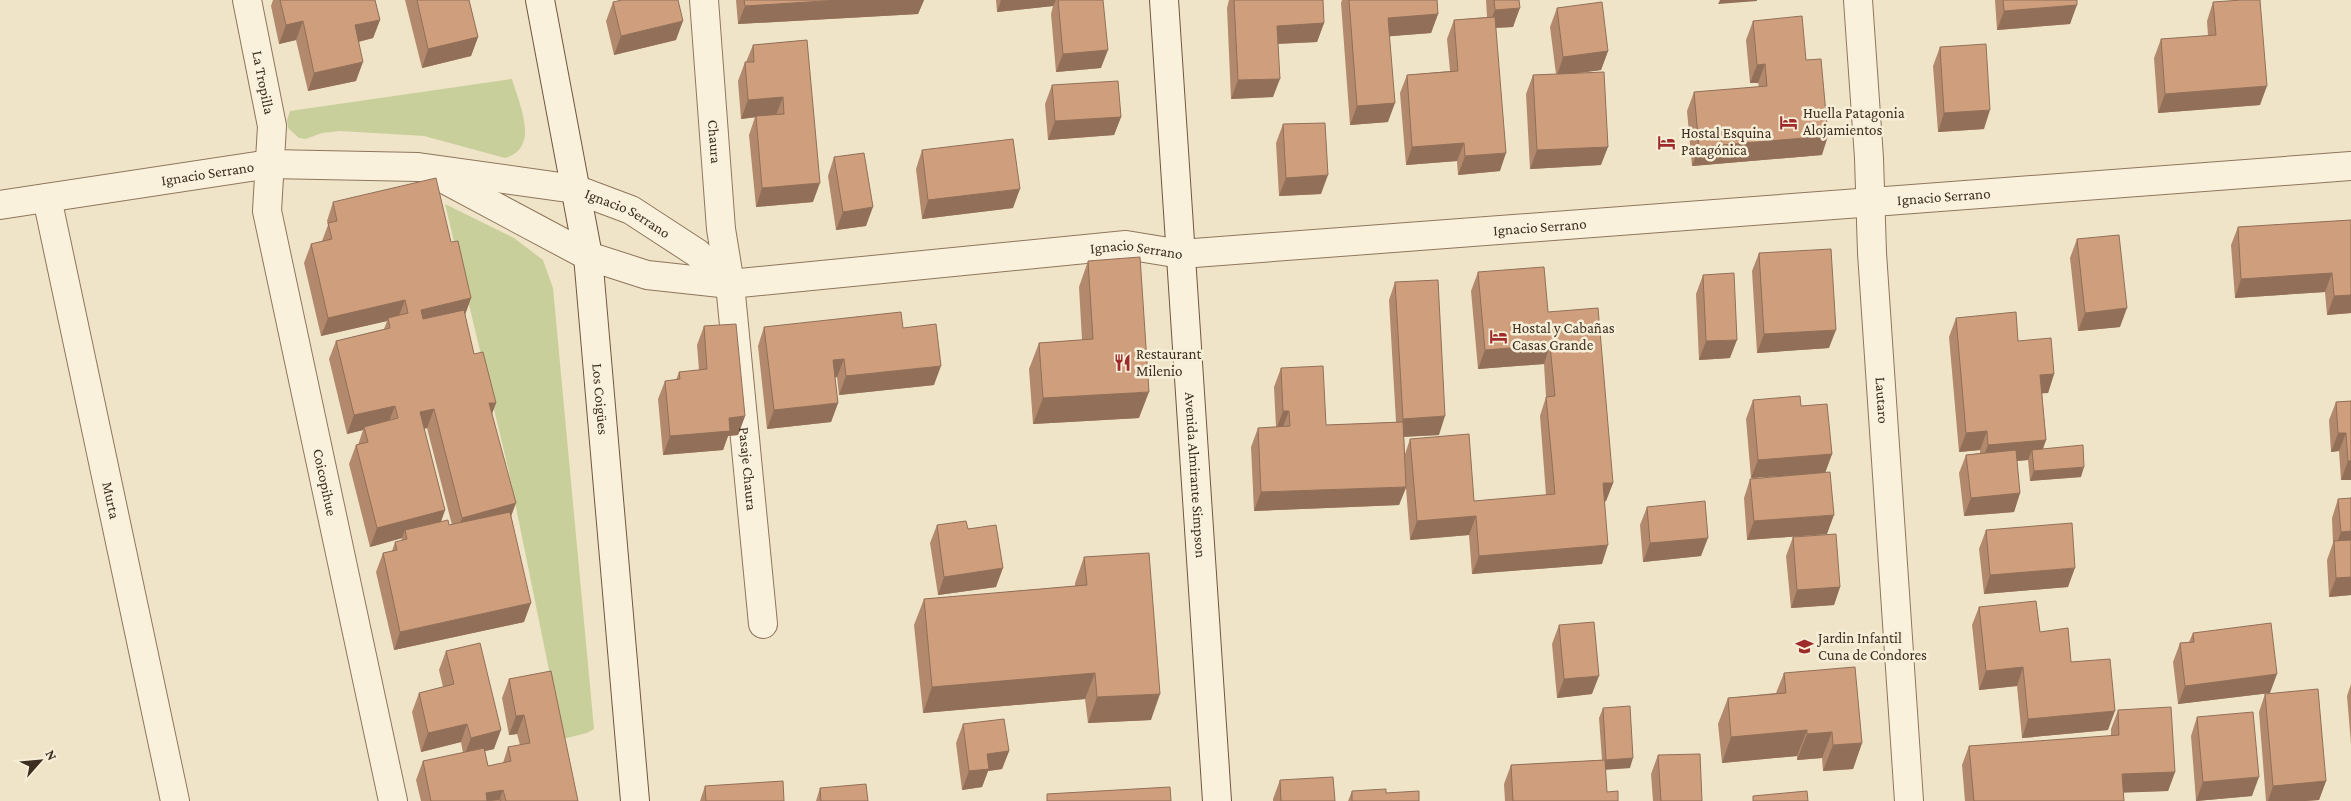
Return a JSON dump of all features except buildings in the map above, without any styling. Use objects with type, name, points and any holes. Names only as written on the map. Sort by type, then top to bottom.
[{"type":"street","name":"La Tropilla","points":[[247,0],[272,126],[270,164]]},
{"type":"street","name":"Los Coigües","points":[[540,0],[588,256],[635,801]]},
{"type":"street","name":"Chaura","points":[[704,0],[721,229],[730,284]]},
{"type":"street","name":"Avenida Almirante Simpson","points":[[1164,0],[1217,801]]},
{"type":"street","name":"Lautaro","points":[[1858,0],[1909,801]]},
{"type":"street","name":"Ignacio Serrano","points":[[0,205],[270,164],[418,167],[575,189],[631,210],[697,253],[730,284]]},
{"type":"street","name":"Coicopihue","points":[[270,164],[267,211],[393,801]]},
{"type":"street","name":"Ignacio Serrano","points":[[418,167],[466,190],[588,256],[647,275],[730,284],[1126,245],[1181,254],[2351,166]]},
{"type":"street","name":"Murta","points":[[47,198],[175,801]]},
{"type":"street","name":"Pasaje Chaura","points":[[730,284],[763,624]]},
{"type":"green space","points":[[512,79],[525,124],[525,135],[522,145],[516,153],[505,158],[424,136],[340,131],[322,133],[306,139],[299,138],[288,128],[287,120],[290,111]]},
{"type":"green space","points":[[445,204],[514,238],[543,260],[553,288],[594,729],[587,733],[563,739],[508,468]]},
{"type":"place","name":"Huella Patagonia Alojamientos","points":[[1789,122]]},
{"type":"place","name":"Hostal Esquina Patagónica","points":[[1667,142]]},
{"type":"place","name":"Hostal y Cabañas Casas Grande","points":[[1498,337]]},
{"type":"place","name":"Restaurant Milenio","points":[[1122,363]]},
{"type":"place","name":"Jardin Infantil Cuna de Condores","points":[[1804,647]]}]
